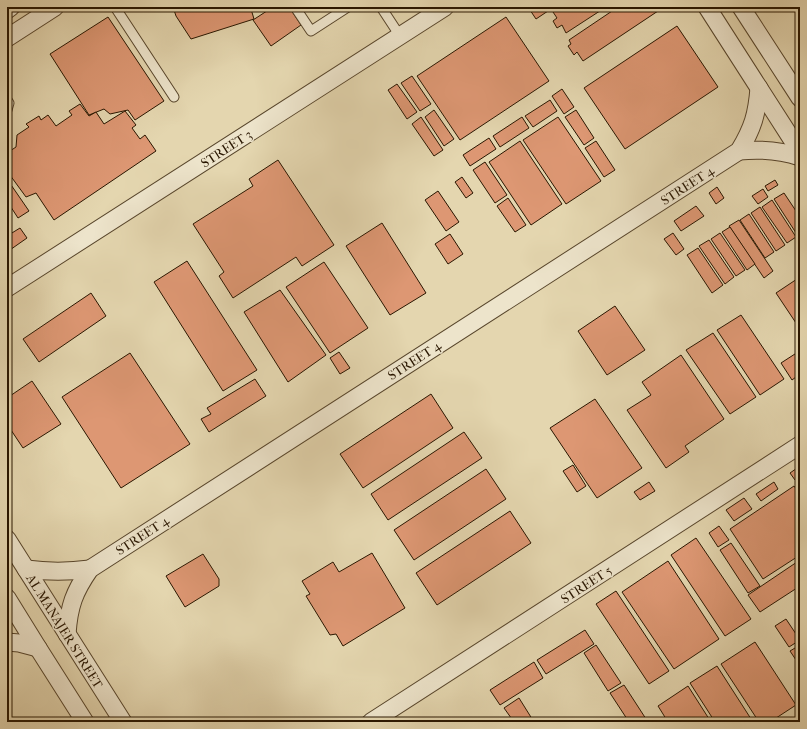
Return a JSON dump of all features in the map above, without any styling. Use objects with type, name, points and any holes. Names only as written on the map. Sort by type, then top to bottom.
[{"type":"street","points":[[7,10],[11,7]]},
{"type":"street","points":[[7,38],[55,7]]},
{"type":"street","name":"STREET 3","points":[[7,288],[445,7]]},
{"type":"street","points":[[707,7],[800,152]]},
{"type":"street","points":[[741,7],[800,98]]},
{"type":"street","points":[[782,71],[800,79]]},
{"type":"street","name":"STREET 4","points":[[67,634],[73,599],[80,583],[90,569],[739,151],[748,137],[754,122],[758,106],[759,88]]},
{"type":"street","name":"STREET 4","points":[[739,151],[772,150],[800,157]]},
{"type":"street","name":"STREET 5","points":[[371,722],[800,445]]},
{"type":"street","name":"AL MANAJER STREET","points":[[7,540],[123,722]]},
{"type":"street","name":"STREET 4","points":[[26,569],[58,572],[90,569]]},
{"type":"street","points":[[7,598],[85,722]]},
{"type":"street","points":[[7,642],[19,643],[38,648]]},
{"type":"lane","points":[[115,7],[174,97]]},
{"type":"lane","points":[[295,7],[311,31],[348,7]]},
{"type":"lane","points":[[381,7],[400,36]]},
{"type":"lane","points":[[7,100],[9,103],[7,110]]},
{"type":"building","points":[[173,7],[256,7],[251,9],[254,19],[191,39],[176,16]]},
{"type":"building","points":[[273,7],[289,7],[301,25],[271,46],[253,20]]},
{"type":"building","points":[[528,7],[554,7],[536,19]]},
{"type":"building","points":[[561,7],[606,7],[566,33],[562,25],[557,28],[553,21],[557,18],[553,12]]},
{"type":"building","points":[[618,7],[655,7],[658,11],[583,61],[577,52],[574,55],[568,46],[571,44],[569,40]]},
{"type":"building","points":[[108,17],[164,101],[135,120],[128,110],[110,114],[104,109],[89,115],[50,54]]},
{"type":"building","points":[[506,17],[549,81],[460,140],[417,76]]},
{"type":"building","points":[[677,26],[718,87],[625,149],[584,88]]},
{"type":"building","points":[[412,76],[431,104],[420,111],[401,83]]},
{"type":"building","points":[[397,84],[417,112],[407,119],[388,90]]},
{"type":"building","points":[[562,89],[574,107],[564,114],[552,96]]},
{"type":"building","points":[[550,100],[557,111],[533,127],[525,116]]},
{"type":"building","points":[[80,104],[89,116],[96,112],[104,124],[125,111],[136,125],[132,128],[140,139],[145,135],[156,151],[54,220],[36,193],[26,197],[7,171],[7,153],[16,147],[17,135],[29,127],[26,124],[39,116],[41,120],[48,115],[56,126],[72,115],[69,111]]},
{"type":"building","points":[[434,110],[454,139],[444,146],[425,117]]},
{"type":"building","points":[[576,110],[594,138],[584,145],[565,117]]},
{"type":"building","points":[[421,117],[443,150],[434,156],[412,124]]},
{"type":"building","points":[[522,117],[529,128],[500,147],[493,136]]},
{"type":"building","points":[[558,117],[601,181],[566,204],[523,140]]},
{"type":"building","points":[[489,138],[496,149],[470,166],[463,155]]},
{"type":"building","points":[[520,141],[562,204],[531,225],[489,162]]},
{"type":"building","points":[[596,141],[615,170],[604,177],[585,148]]},
{"type":"building","points":[[278,160],[334,245],[302,266],[296,257],[233,298],[219,276],[224,272],[193,224],[253,186],[249,179]]},
{"type":"building","points":[[485,162],[507,195],[495,203],[473,170]]},
{"type":"building","points":[[462,177],[473,193],[466,198],[455,182]]},
{"type":"building","points":[[7,179],[29,211],[18,218],[7,201]]},
{"type":"building","points":[[775,180],[778,185],[768,191],[765,186]]},
{"type":"building","points":[[717,187],[724,198],[716,204],[709,193]]},
{"type":"building","points":[[763,189],[768,197],[758,204],[752,196]]},
{"type":"building","points":[[438,191],[459,222],[446,231],[425,200]]},
{"type":"building","points":[[784,193],[800,217],[800,235],[798,236],[774,199]]},
{"type":"building","points":[[508,198],[526,225],[515,232],[497,206]]},
{"type":"building","points":[[772,200],[796,237],[787,243],[762,207]]},
{"type":"building","points":[[696,206],[704,216],[681,231],[674,221]]},
{"type":"building","points":[[760,207],[785,245],[776,251],[751,213]]},
{"type":"building","points":[[749,214],[774,252],[765,258],[740,220]]},
{"type":"building","points":[[739,220],[773,271],[764,278],[729,226]]},
{"type":"building","points":[[382,223],[426,293],[390,315],[346,246]]},
{"type":"building","points":[[730,227],[755,264],[747,270],[722,232]]},
{"type":"building","points":[[20,228],[27,238],[7,252],[7,236]]},
{"type":"building","points":[[673,233],[684,249],[676,255],[664,239]]},
{"type":"building","points":[[720,233],[745,270],[736,276],[711,239]]},
{"type":"building","points":[[450,234],[463,254],[448,264],[435,244]]},
{"type":"building","points":[[709,240],[734,277],[725,284],[699,246]]},
{"type":"building","points":[[698,248],[723,285],[712,293],[687,255]]},
{"type":"building","points":[[187,261],[257,370],[223,391],[154,282]]},
{"type":"building","points":[[324,262],[368,328],[330,353],[286,287]]},
{"type":"building","points":[[800,277],[800,329],[776,293]]},
{"type":"building","points":[[280,290],[326,355],[288,382],[244,312]]},
{"type":"building","points":[[91,293],[106,316],[39,362],[23,339]]},
{"type":"building","points":[[615,306],[645,350],[607,375],[578,331]]},
{"type":"building","points":[[741,315],[784,379],[760,395],[717,330]]},
{"type":"building","points":[[713,333],[756,397],[730,414],[686,350]]},
{"type":"building","points":[[339,352],[350,368],[340,374],[330,358]]},
{"type":"building","points":[[798,352],[800,356],[800,374],[792,380],[781,363]]},
{"type":"building","points":[[130,353],[190,444],[121,488],[62,397]]},
{"type":"building","points":[[681,355],[724,419],[685,446],[689,452],[666,468],[627,410],[651,395],[642,382]]},
{"type":"building","points":[[255,379],[266,396],[209,432],[201,419],[211,414],[207,408]]},
{"type":"building","points":[[32,381],[61,424],[23,448],[7,424],[7,398]]},
{"type":"building","points":[[431,394],[453,428],[363,488],[340,454]]},
{"type":"building","points":[[595,399],[642,468],[597,498],[550,428]]},
{"type":"building","points":[[464,432],[482,458],[388,520],[371,494]]},
{"type":"building","points":[[573,465],[586,486],[577,492],[563,471]]},
{"type":"building","points":[[800,466],[800,477],[795,480],[790,473]]},
{"type":"building","points":[[486,469],[506,499],[414,560],[394,530]]},
{"type":"building","points":[[649,482],[655,491],[640,500],[634,492]]},
{"type":"building","points":[[774,482],[778,489],[761,501],[756,494]]},
{"type":"building","points":[[794,486],[800,494],[800,555],[763,579],[730,529]]},
{"type":"building","points":[[744,498],[752,509],[734,521],[726,510]]},
{"type":"building","points":[[510,511],[531,543],[437,605],[416,573]]},
{"type":"building","points":[[719,526],[729,540],[718,547],[709,533]]},
{"type":"building","points":[[696,538],[751,619],[725,636],[671,555]]},
{"type":"building","points":[[731,543],[760,586],[748,593],[720,550]]},
{"type":"building","points":[[372,553],[405,608],[343,646],[336,634],[330,635],[306,596],[310,594],[302,581],[333,562],[339,572]]},
{"type":"building","points":[[203,554],[219,579],[219,586],[185,607],[166,576]]},
{"type":"building","points":[[668,561],[719,639],[674,669],[622,592]]},
{"type":"building","points":[[797,562],[800,566],[800,586],[760,612],[748,595]]},
{"type":"building","points":[[616,591],[669,671],[649,684],[596,604]]},
{"type":"building","points":[[786,619],[800,640],[789,647],[775,626]]},
{"type":"building","points":[[585,630],[594,644],[546,674],[537,660]]},
{"type":"building","points":[[755,642],[796,705],[770,722],[759,722],[721,664]]},
{"type":"building","points":[[596,645],[621,683],[608,691],[584,653]]},
{"type":"building","points":[[800,645],[800,666],[790,651]]},
{"type":"building","points":[[534,662],[543,678],[500,705],[490,690]]},
{"type":"building","points":[[717,666],[753,722],[715,722],[690,683]]},
{"type":"building","points":[[624,685],[648,722],[629,722],[610,693]]},
{"type":"building","points":[[688,686],[711,722],[668,722],[658,706]]},
{"type":"building","points":[[519,698],[534,722],[514,722],[504,708]]}]
